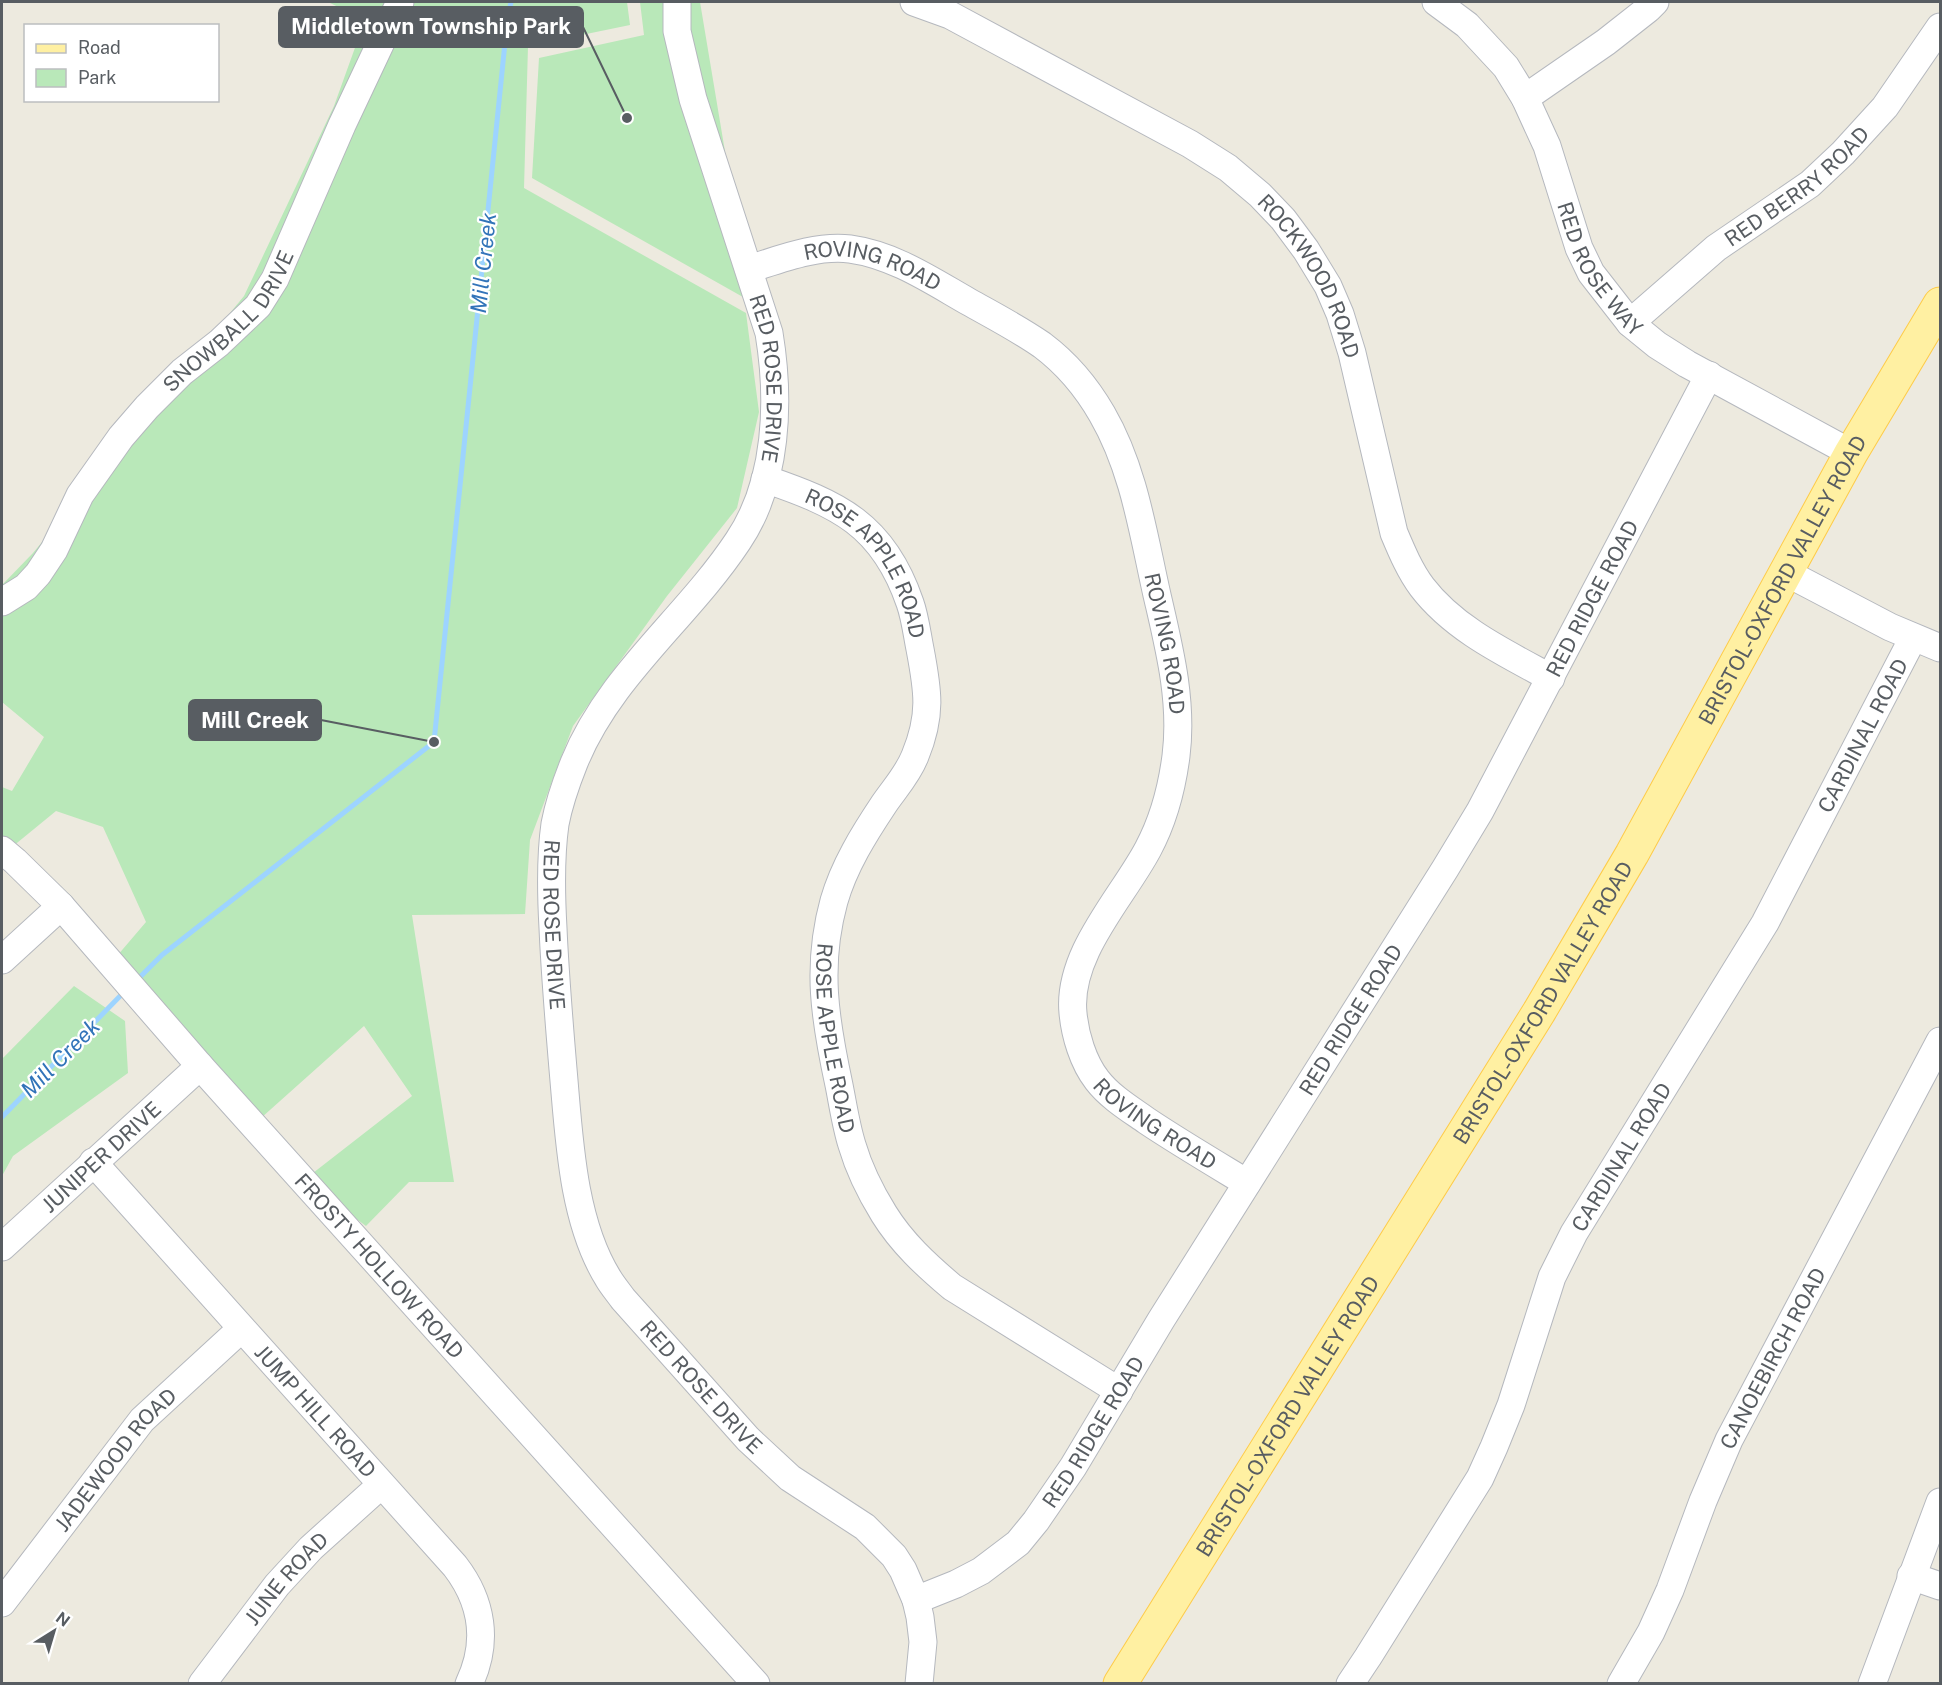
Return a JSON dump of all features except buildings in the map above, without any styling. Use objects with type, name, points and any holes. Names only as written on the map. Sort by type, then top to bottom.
[{"type":"main road","name":"BRISTOL-OXFORD VALLEY ROAD","points":[[1120,1683],[1539,1012],[1637,844],[1851,453],[1941,304]]},
{"type":"street","name":"SNOWBALL DRIVE","points":[[2,602],[26,587],[38,574],[54,550],[80,495],[121,437],[182,372],[219,343],[258,306],[274,279],[342,125],[400,2]]},
{"type":"street","name":"RED ROSE DRIVE","points":[[677,2],[678,32],[693,99],[769,333],[776,399],[773,440],[765,479],[752,517],[740,539],[715,573],[611,695],[575,761],[564,790],[556,822],[550,873],[555,976],[572,1166],[582,1211],[595,1251],[608,1277],[623,1299],[748,1439],[790,1478],[865,1527],[894,1556],[916,1600],[920,1617],[923,1642],[919,1683]]},
{"type":"street","name":"ROCKWOOD ROAD","points":[[914,2],[950,15],[1190,144],[1228,168],[1260,195],[1283,219],[1306,250],[1328,286],[1340,314],[1352,353],[1394,533],[1404,558],[1421,586],[1436,604],[1468,630],[1498,650],[1551,678]]},
{"type":"street","name":"RED ROSE WAY","points":[[1436,2],[1467,25],[1506,67],[1525,98],[1547,146],[1579,248],[1591,273],[1630,323],[1657,345],[1851,453]]},
{"type":"street","points":[[1525,98],[1606,42],[1655,2]]},
{"type":"street","name":"RED BERRY ROAD","points":[[1630,323],[1716,248],[1810,184],[1844,153],[1885,107],[1941,27]]},
{"type":"street","name":"ROVING ROAD","points":[[749,269],[793,255],[838,249],[888,258],[928,278],[1043,346],[1067,367],[1102,415],[1118,445],[1132,484],[1169,649],[1178,699],[1179,725],[1172,780],[1157,830],[1146,852],[1098,928],[1081,962],[1076,976],[1073,1013],[1080,1044],[1088,1064],[1095,1078],[1105,1089],[1123,1105],[1169,1136],[1247,1183]]},
{"type":"street","name":"RED RIDGE ROAD","points":[[916,1600],[981,1571],[1018,1543],[1072,1467],[1161,1320],[1480,811],[1709,375]]},
{"type":"street","name":"ROSE APPLE ROAD","points":[[765,479],[810,494],[838,508],[863,526],[890,558],[911,605],[926,682],[928,711],[924,734],[902,781],[885,802],[858,846],[835,899],[828,927],[824,970],[824,1005],[827,1027],[852,1145],[865,1180],[884,1214],[905,1243],[952,1287],[1119,1391]]},
{"type":"street","points":[[1785,572],[1890,627],[1941,648]]},
{"type":"street","name":"CARDINAL ROAD","points":[[1350,1683],[1480,1478],[1510,1405],[1552,1277],[1574,1233],[1765,923],[1913,638]]},
{"type":"street","name":"FROSTY HOLLOW ROAD","points":[[2,850],[61,906],[200,1065],[756,1683]]},
{"type":"street","points":[[2,960],[61,906]]},
{"type":"street","name":"CANOEBIRCH ROAD","points":[[1621,1683],[1651,1632],[1665,1601],[1729,1440],[1941,1041]]},
{"type":"street","name":"JUNIPER DRIVE","points":[[2,1247],[200,1065]]},
{"type":"street","name":"JUMP HILL ROAD","points":[[93,1162],[466,1580],[479,1612],[481,1634],[477,1661],[469,1683]]},
{"type":"street","name":"JADEWOOD ROAD","points":[[2,1603],[142,1420],[241,1329]]},
{"type":"street","name":"JUNE ROAD","points":[[202,1683],[277,1585],[330,1529],[381,1485]]},
{"type":"street","points":[[1872,1683],[1941,1502]]},
{"type":"street","points":[[1911,1576],[1941,1586]]},
{"type":"green space","points":[[328,2],[627,2],[630,25],[528,46],[524,188],[746,313],[759,412],[737,508],[667,596],[573,726],[530,840],[525,914],[412,915],[454,1182],[409,1182],[366,1226],[304,1180],[412,1096],[364,1026],[261,1118],[117,956],[146,922],[103,827],[56,811],[12,847],[2,841],[2,787],[12,791],[44,737],[2,702],[2,585],[33,553],[244,296],[334,106],[365,20]]},
{"type":"green space","points":[[640,2],[700,2],[750,301],[532,178],[539,58],[644,35]]},
{"type":"green space","points":[[74,986],[125,1021],[128,1073],[13,1156],[2,1176],[2,1059]]},
{"type":"waterway","name":"Mill Creek","points":[[136,981],[162,955],[434,742],[507,23],[511,2]]},
{"type":"waterway","name":"Mill Creek","points":[[2,1117],[125,991]]},
{"type":"place","name":"Middletown Township Park","points":[[627,118]]},
{"type":"place","name":"Mill Creek","points":[[434,742]]}]
